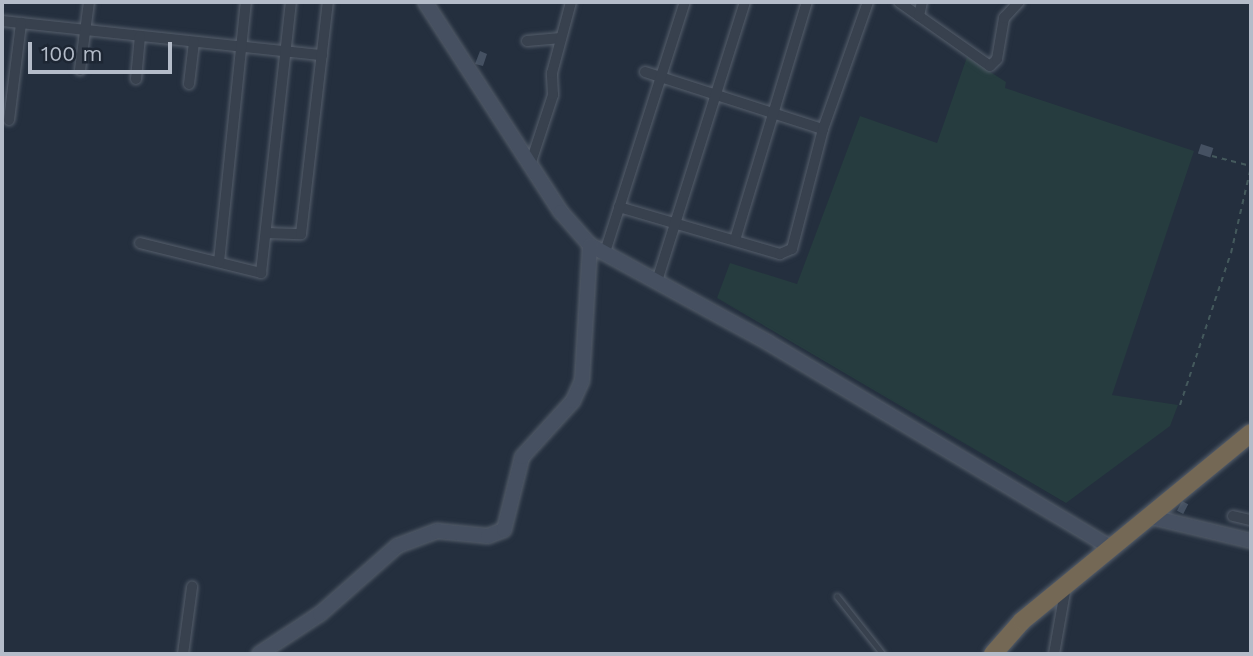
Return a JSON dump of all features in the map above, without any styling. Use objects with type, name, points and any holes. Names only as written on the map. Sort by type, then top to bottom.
[{"type":"highway","points":[[998,653],[1022,621],[1251,433]]},
{"type":"street","points":[[80,70],[89,2]]},
{"type":"street","points":[[219,262],[246,2]]},
{"type":"street","points":[[140,243],[261,273],[291,2]]},
{"type":"street","points":[[266,233],[301,234],[328,2]]},
{"type":"street","points":[[425,2],[561,212],[590,245],[657,281],[1110,547]]},
{"type":"street","points":[[530,165],[553,95],[552,73],[571,2]]},
{"type":"street","points":[[605,252],[685,2]]},
{"type":"street","points":[[657,281],[745,2]]},
{"type":"street","points":[[735,240],[771,113],[807,2]]},
{"type":"street","points":[[620,207],[780,254],[792,249],[823,129],[868,2]]},
{"type":"street","points":[[899,2],[990,66],[997,59],[1003,18],[1019,2]]},
{"type":"street","points":[[919,16],[922,2]]},
{"type":"street","points":[[2,21],[322,55]]},
{"type":"street","points":[[9,120],[21,23]]},
{"type":"street","points":[[136,79],[140,36]]},
{"type":"street","points":[[527,41],[561,38]]},
{"type":"street","points":[[189,83],[194,41]]},
{"type":"street","points":[[645,72],[823,129]]},
{"type":"street","points":[[259,654],[320,614],[397,546],[437,531],[488,537],[504,530],[522,457],[573,401],[582,382],[590,245]]},
{"type":"street","points":[[1233,516],[1251,520]]},
{"type":"street","points":[[1151,517],[1251,541]]},
{"type":"street","points":[[1054,654],[1066,584]]},
{"type":"street","points":[[183,654],[192,587]]},
{"type":"lane","points":[[837,596],[883,654]]},
{"type":"path","points":[[1180,405],[1231,253],[1251,167],[1212,156]]},
{"type":"green space","points":[[967,57],[1006,82],[1005,88],[1194,151],[1112,395],[1178,405],[1170,426],[1066,503],[717,298],[730,263],[797,284],[860,116],[937,143]]},
{"type":"building","points":[[480,51],[487,54],[483,66],[475,64]]},
{"type":"building","points":[[1201,144],[1213,148],[1210,158],[1198,154]]},
{"type":"building","points":[[1182,501],[1188,504],[1183,514],[1177,511]]}]
